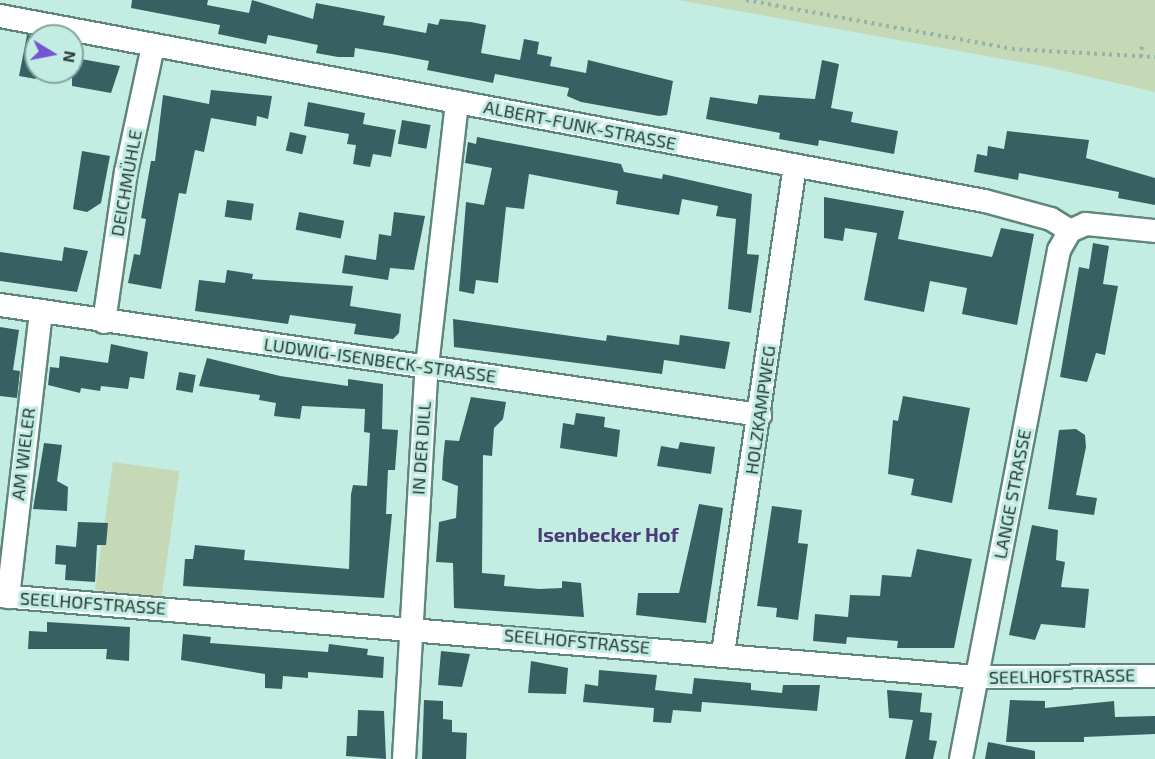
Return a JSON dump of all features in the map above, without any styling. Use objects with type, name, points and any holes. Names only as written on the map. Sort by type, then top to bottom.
[{"type":"street","name":"ALBERT-FUNK-STRASSE","points":[[0,16],[985,201],[1051,219],[1070,231]]},
{"type":"street","name":"DEICHMÜHLE","points":[[104,322],[126,172],[153,46]]},
{"type":"street","name":"IN DER DILL","points":[[404,759],[409,627],[427,366],[457,102]]},
{"type":"street","name":"HOLZKAMPWEG","points":[[723,653],[795,166]]},
{"type":"street","points":[[1070,231],[1096,222],[1155,231]]},
{"type":"street","name":"LANGE STRASSE","points":[[961,759],[1059,250],[1070,231]]},
{"type":"street","name":"LUDWIG-ISENBECK-STRASSE","points":[[0,305],[104,322],[760,415]]},
{"type":"street","name":"AM WIELER","points":[[4,596],[41,311]]},
{"type":"street","name":"SEELHOFSTRASSE","points":[[4,596],[723,653],[977,677],[1155,676]]},
{"type":"path","points":[[746,0],[1012,49],[1155,57]]},
{"type":"path","points":[[1141,57],[1142,44]]},
{"type":"green space","points":[[678,0],[1155,0],[1155,92],[1047,67]]},
{"type":"green space","points":[[113,462],[179,471],[161,599],[95,590]]},
{"type":"building","points":[[132,0],[208,0],[207,5],[249,13],[252,0],[313,19],[316,3],[385,16],[383,25],[426,33],[428,23],[438,25],[440,19],[486,25],[481,53],[520,60],[524,39],[539,42],[537,54],[552,57],[550,66],[586,73],[588,60],[673,81],[667,115],[659,116],[581,102],[567,96],[569,88],[495,74],[493,83],[427,70],[429,61],[392,54],[355,48],[354,57],[338,57],[316,53],[318,45],[289,39],[268,35],[266,44],[218,34],[220,25],[131,8]]},
{"type":"building","points":[[24,50],[24,77],[19,76]]},
{"type":"building","points":[[84,60],[120,66],[111,93],[72,86],[72,84],[84,84]]},
{"type":"building","points":[[822,60],[839,64],[831,108],[853,112],[851,122],[898,131],[894,154],[819,140],[818,146],[779,139],[780,133],[706,119],[710,97],[757,104],[759,95],[815,99]]},
{"type":"building","points":[[211,90],[272,96],[268,119],[257,116],[256,126],[211,118],[204,152],[195,150],[186,194],[179,193],[161,289],[128,283],[134,254],[140,255],[146,219],[141,218],[151,161],[155,161],[163,95],[209,104]]},
{"type":"building","points":[[308,102],[365,113],[363,124],[396,130],[391,157],[373,154],[370,167],[353,164],[356,145],[347,144],[349,134],[304,126]]},
{"type":"building","points":[[402,120],[431,125],[426,149],[398,144]]},
{"type":"building","points":[[1007,131],[1089,140],[1086,158],[1155,178],[1155,205],[1118,198],[1119,192],[1019,173],[1018,180],[974,172],[977,154],[987,156],[988,146],[1004,149]]},
{"type":"building","points":[[290,132],[307,136],[302,154],[286,151]]},
{"type":"building","points":[[477,137],[621,164],[624,172],[662,179],[663,174],[752,194],[747,254],[759,255],[751,313],[728,309],[736,219],[716,216],[718,206],[682,199],[679,215],[616,204],[618,191],[529,174],[524,209],[506,207],[498,283],[476,280],[474,294],[459,291],[466,202],[484,205],[492,168],[465,163],[468,142],[476,144]]},
{"type":"building","points":[[82,151],[110,156],[101,203],[87,212],[73,209]]},
{"type":"building","points":[[824,197],[904,211],[898,239],[992,257],[1001,228],[1034,234],[1017,325],[962,314],[967,288],[930,281],[924,312],[864,300],[877,233],[845,228],[843,241],[824,238]]},
{"type":"building","points":[[227,200],[254,204],[251,221],[225,217]]},
{"type":"building","points":[[299,212],[344,221],[341,238],[296,230]]},
{"type":"building","points":[[394,212],[425,216],[414,270],[390,268],[388,280],[342,273],[345,255],[376,260],[379,234],[391,236]]},
{"type":"building","points":[[1093,243],[1109,246],[1103,284],[1118,286],[1105,355],[1096,353],[1087,382],[1060,377],[1079,267],[1089,269]]},
{"type":"building","points":[[64,247],[88,251],[77,292],[0,281],[0,252],[62,261]]},
{"type":"building","points":[[227,270],[253,274],[252,279],[353,286],[350,306],[401,314],[399,333],[393,339],[354,334],[356,324],[290,315],[288,324],[195,311],[199,280],[225,283]]},
{"type":"building","points":[[453,319],[606,341],[607,335],[679,345],[680,335],[730,342],[725,369],[664,360],[662,374],[454,347]]},
{"type":"building","points":[[0,327],[19,330],[13,370],[20,371],[17,398],[0,396]]},
{"type":"building","points":[[111,344],[148,352],[144,379],[130,377],[128,389],[101,386],[100,391],[81,388],[80,393],[48,385],[50,367],[59,368],[60,356],[108,363]]},
{"type":"building","points":[[207,358],[280,376],[348,386],[348,379],[383,384],[382,429],[398,430],[395,470],[388,470],[386,514],[392,514],[384,598],[183,586],[185,559],[193,559],[195,545],[245,550],[244,560],[349,569],[351,494],[353,485],[367,486],[370,433],[364,432],[365,409],[302,406],[300,419],[274,416],[276,403],[259,400],[260,395],[199,386]]},
{"type":"building","points":[[179,372],[196,375],[193,393],[176,390]]},
{"type":"building","points":[[903,396],[970,408],[952,503],[911,495],[914,479],[888,474],[893,420],[898,421]]},
{"type":"building","points":[[471,397],[506,402],[503,419],[494,428],[492,456],[483,455],[482,573],[505,575],[504,586],[539,589],[562,588],[562,581],[581,583],[584,617],[454,608],[453,563],[436,562],[439,522],[456,518],[458,486],[442,480],[443,460],[445,440],[459,441]]},
{"type":"building","points":[[576,413],[605,417],[604,427],[620,430],[617,457],[560,448],[563,423],[574,425]]},
{"type":"building","points":[[1076,429],[1085,435],[1086,447],[1076,495],[1097,498],[1094,515],[1048,509],[1059,430]]},
{"type":"building","points":[[680,442],[715,447],[711,474],[657,466],[661,446],[678,449]]},
{"type":"building","points":[[44,443],[62,445],[57,481],[68,487],[67,511],[33,509]]},
{"type":"building","points":[[699,504],[723,508],[706,623],[636,615],[638,593],[679,593]]},
{"type":"building","points":[[772,506],[802,510],[798,543],[808,544],[798,620],[776,617],[777,608],[757,606]]},
{"type":"building","points":[[78,522],[108,523],[106,545],[97,545],[95,582],[65,580],[66,565],[55,564],[56,545],[76,547]]},
{"type":"building","points":[[1032,525],[1058,530],[1056,560],[1065,562],[1061,587],[1089,589],[1085,628],[1041,624],[1035,640],[1009,635]]},
{"type":"building","points":[[917,549],[972,559],[954,648],[897,648],[898,641],[847,637],[846,644],[813,641],[815,614],[848,617],[850,595],[880,596],[882,575],[911,577]]},
{"type":"building","points":[[47,622],[130,627],[129,661],[106,659],[107,649],[28,649],[29,631],[47,632]]},
{"type":"building","points":[[183,634],[211,637],[210,643],[328,652],[329,644],[368,649],[367,655],[384,657],[383,678],[308,672],[308,678],[283,676],[282,689],[265,688],[265,674],[181,660]]},
{"type":"building","points":[[441,651],[470,654],[462,687],[438,685]]},
{"type":"building","points":[[531,661],[568,668],[566,694],[528,693]]},
{"type":"building","points":[[599,670],[657,675],[655,690],[692,694],[694,678],[751,683],[751,690],[782,693],[783,685],[820,685],[817,711],[702,702],[701,712],[673,710],[671,723],[653,722],[654,708],[583,702],[585,684],[598,686]]},
{"type":"building","points":[[887,690],[922,693],[920,712],[932,713],[929,740],[937,741],[933,759],[905,759],[913,720],[889,718]]},
{"type":"building","points":[[424,700],[443,701],[443,719],[452,720],[452,732],[467,733],[466,759],[422,759]]},
{"type":"building","points":[[1010,700],[1045,701],[1045,708],[1114,701],[1115,717],[1155,716],[1155,734],[1084,737],[1084,742],[1006,742]]},
{"type":"building","points":[[358,710],[384,711],[386,759],[346,756],[347,736],[357,736]]},
{"type":"building","points":[[988,742],[1035,751],[1035,759],[985,759]]},
{"type":"district","name":"Isenbecker Hof","points":[[608,534]]}]
